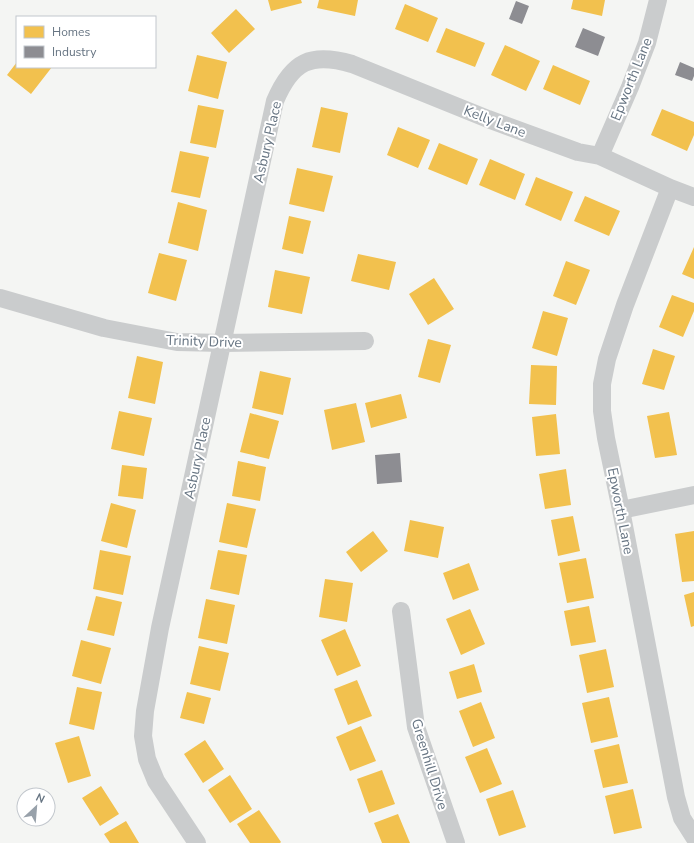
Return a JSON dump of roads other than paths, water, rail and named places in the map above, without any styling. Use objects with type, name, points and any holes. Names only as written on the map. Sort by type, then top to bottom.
[{"type":"street","name":"Epworth Lane","points":[[600,156],[648,43],[658,0]]},
{"type":"street","name":"Kelly Lane","points":[[296,68],[306,62],[319,58],[335,59],[346,62],[488,119],[578,152],[600,156],[670,188],[694,197]]},
{"type":"street","name":"Asbury Place","points":[[197,843],[156,781],[147,759],[143,736],[144,711],[160,628],[275,101],[280,88],[296,68]]},
{"type":"street","name":"Epworth Lane","points":[[670,188],[614,335],[602,384],[602,411],[676,797],[682,818],[694,837]]},
{"type":"street","name":"Trinity Drive","points":[[0,298],[104,328],[177,342],[223,343],[365,341]]},
{"type":"street","points":[[621,510],[694,496]]},
{"type":"street","name":"Greenhill Drive","points":[[401,611],[416,727],[456,843]]}]
